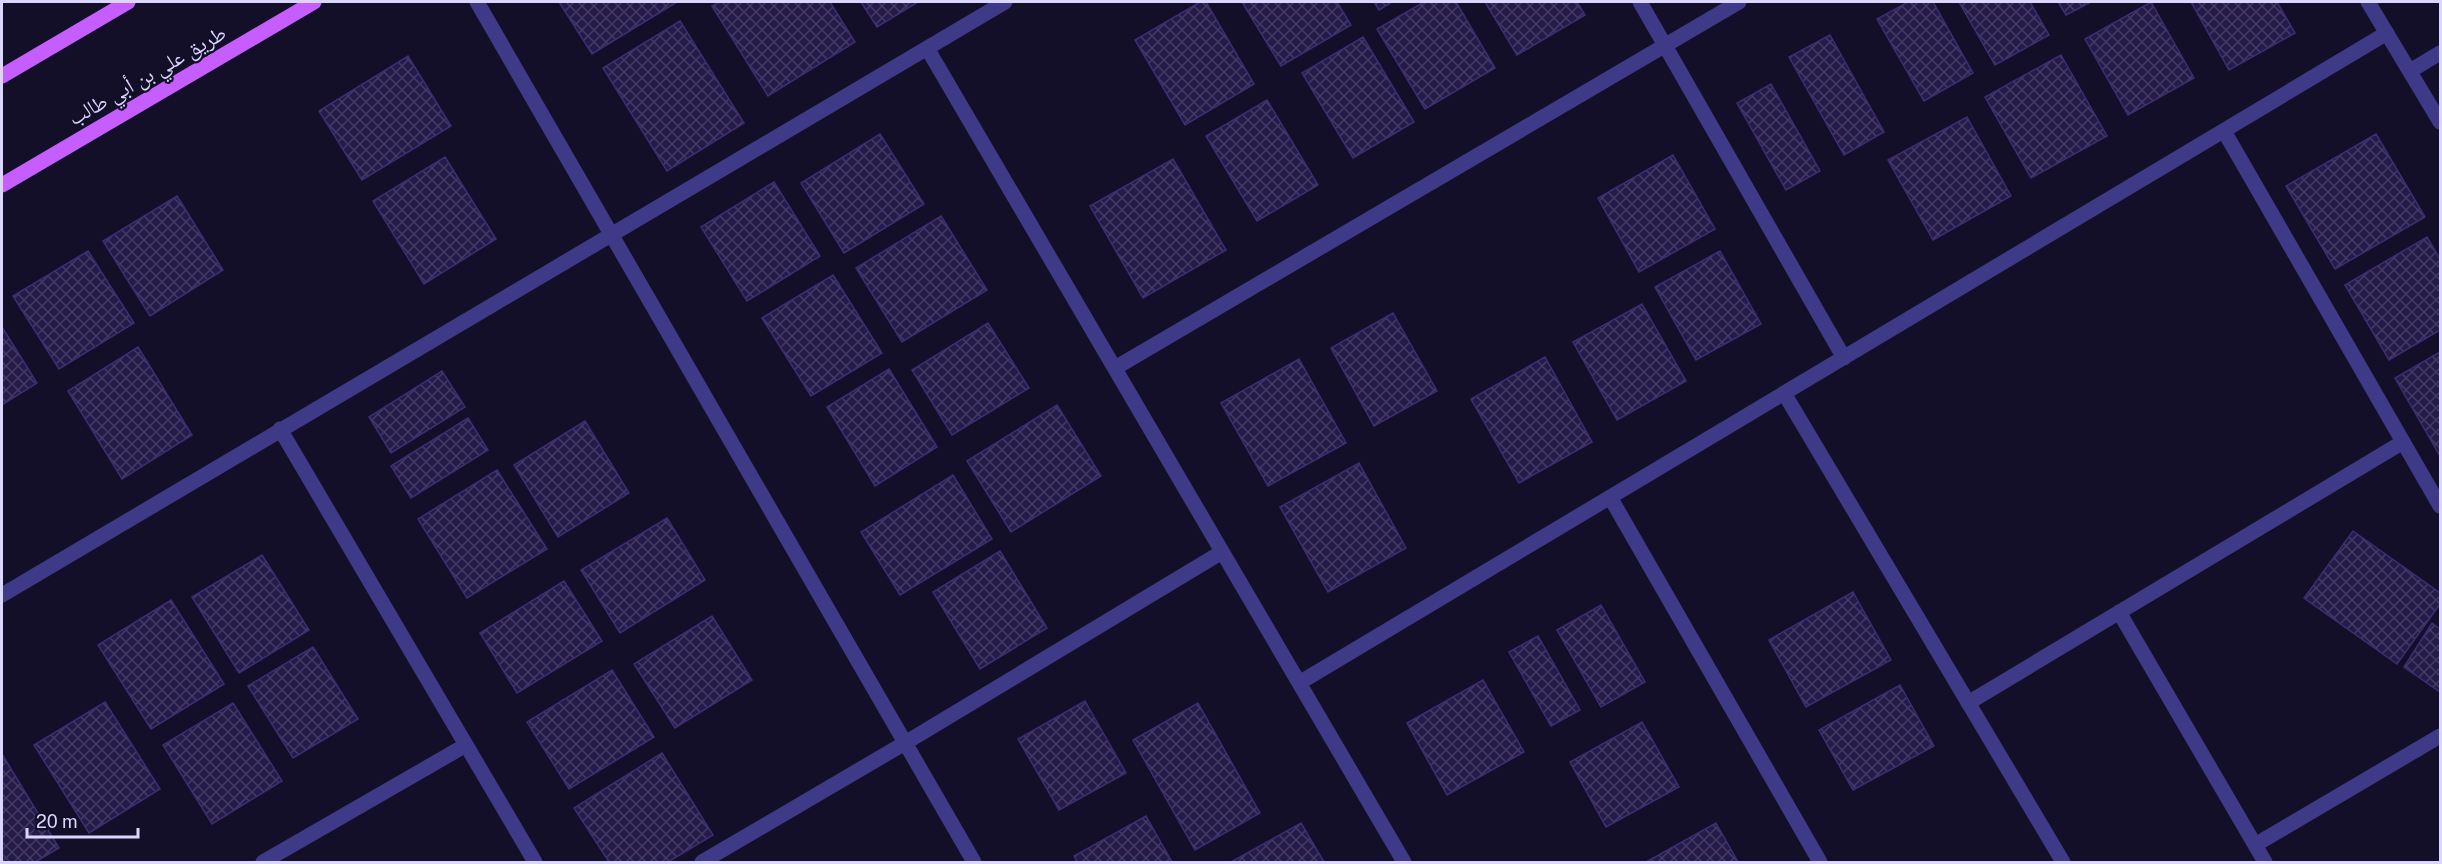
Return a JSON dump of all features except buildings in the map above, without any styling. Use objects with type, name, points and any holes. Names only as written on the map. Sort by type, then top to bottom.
[{"type":"main road","points":[[2,76],[128,2]]},
{"type":"main road","name":"طريق علي بن أبي طالب","points":[[2,185],[314,2]]},
{"type":"street","points":[[477,2],[974,862]]},
{"type":"street","points":[[2,595],[1005,2]]},
{"type":"street","points":[[1640,2],[1844,358]]},
{"type":"street","points":[[1115,368],[1739,2]]},
{"type":"street","points":[[2368,2],[2440,122]]},
{"type":"street","points":[[1299,683],[2387,33]]},
{"type":"street","points":[[927,48],[1404,862]]},
{"type":"street","points":[[2410,71],[2440,53]]},
{"type":"street","points":[[2224,131],[2440,506]]},
{"type":"street","points":[[1784,393],[2063,862]]},
{"type":"street","points":[[280,429],[536,862]]},
{"type":"street","points":[[1968,703],[2403,442]]},
{"type":"street","points":[[1610,497],[1820,862]]},
{"type":"street","points":[[702,862],[906,743],[1222,552]]},
{"type":"street","points":[[2119,612],[2265,862]]},
{"type":"street","points":[[2255,845],[2440,736]]},
{"type":"street","points":[[263,862],[466,745]]}]
